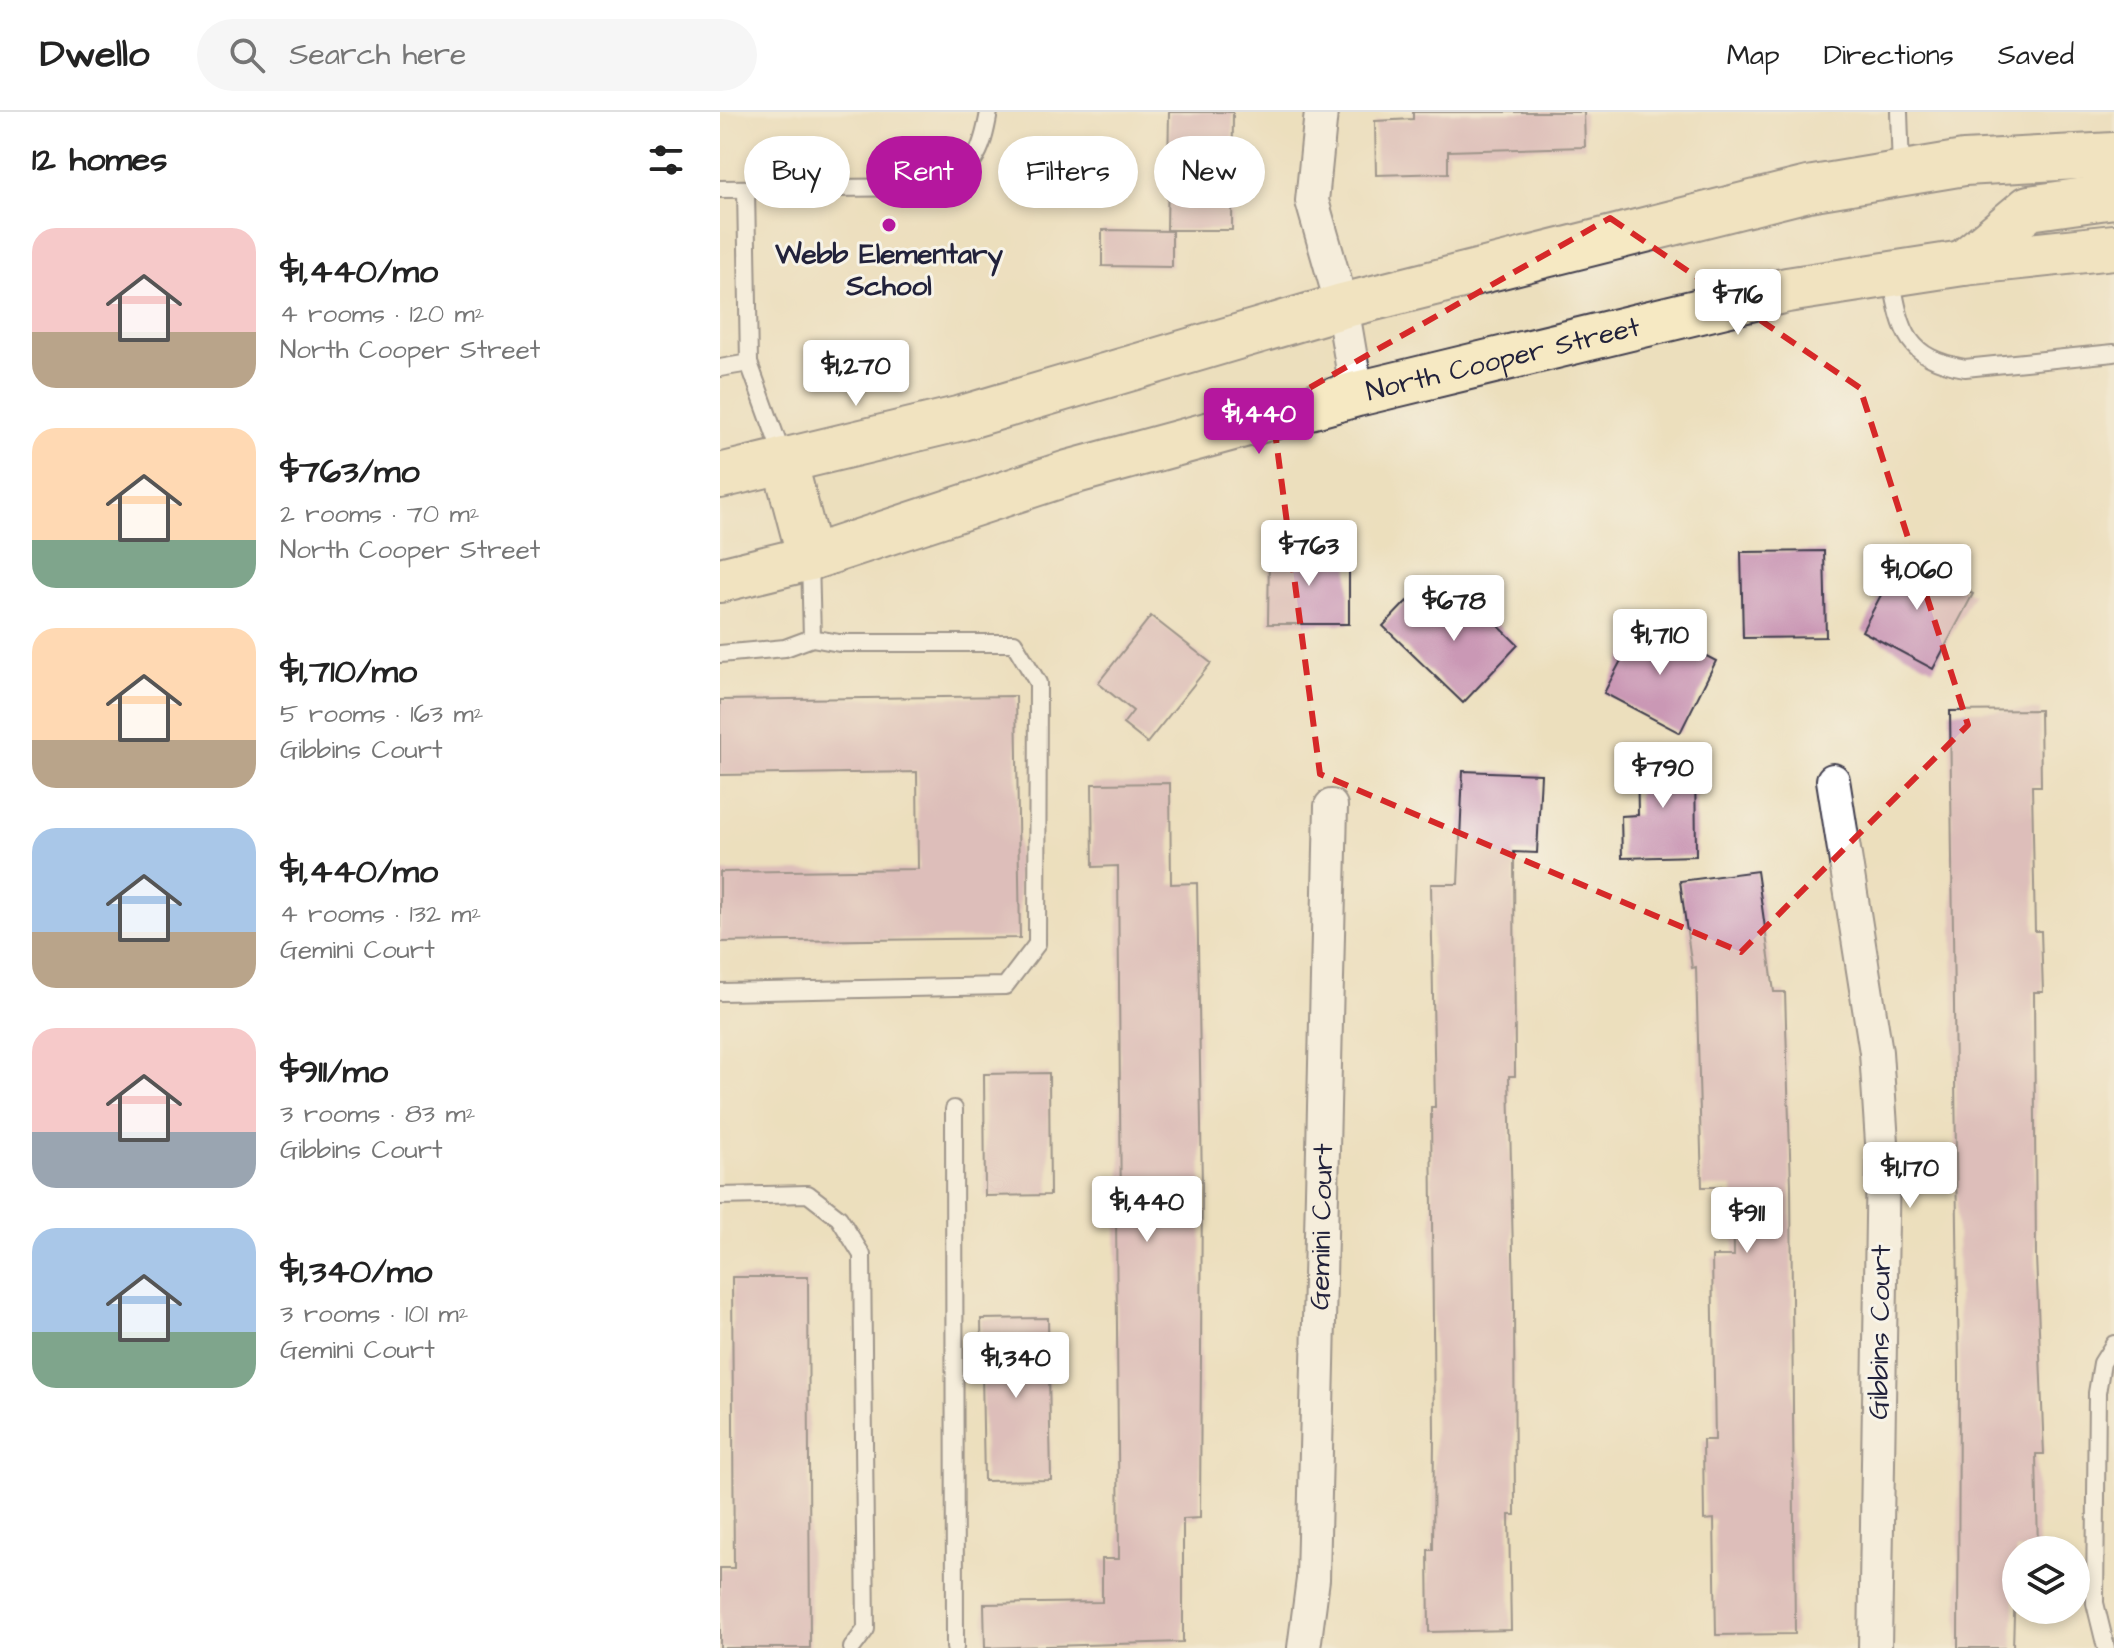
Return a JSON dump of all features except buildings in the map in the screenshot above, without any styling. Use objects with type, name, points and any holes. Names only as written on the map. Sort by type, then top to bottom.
[{"type":"main road","points":[[720,476],[962,418],[1342,306],[1808,189],[1964,163],[2114,155]]},
{"type":"main road","points":[[1963,263],[2029,208],[2114,196]]},
{"type":"main road","name":"North Cooper Street","points":[[720,580],[810,558],[1068,473],[1357,394],[1787,290],[1963,263],[2114,247]]},
{"type":"main road","points":[[784,460],[810,558]]},
{"type":"street","points":[[1321,112],[1312,201],[1342,306],[1357,394]]},
{"type":"street","name":"Gibbins Court","points":[[1833,780],[1876,1052],[1883,1158],[1875,1648]]},
{"type":"street","name":"Gemini Court","points":[[1304,1648],[1313,1579],[1331,806]]},
{"type":"lane","points":[[850,188],[933,187],[960,178],[981,150],[989,112]]},
{"type":"lane","points":[[1899,112],[1901,173]]},
{"type":"lane","points":[[720,189],[744,189]]},
{"type":"lane","points":[[746,208],[749,363],[784,460]]},
{"type":"lane","points":[[1891,274],[1901,328],[1918,352],[1944,364],[1965,368],[2114,353]]},
{"type":"lane","points":[[720,368],[749,363]]},
{"type":"lane","points":[[810,558],[812,638]]},
{"type":"lane","points":[[720,654],[785,648],[812,638],[839,643],[1014,643],[1038,683],[1037,944],[1005,986],[720,992]]},
{"type":"lane","points":[[954,1109],[955,1648]]},
{"type":"lane","points":[[720,1196],[808,1194],[839,1218],[862,1255],[866,1629],[852,1648]]},
{"type":"lane","points":[[2106,1648],[2095,1603],[2097,1393],[2102,1363],[2114,1344]]},
{"type":"highlighted area","points":[[1610,218],[1860,388],[1968,725],[1741,952],[1320,774],[1272,409]]},
{"type":"place","name":"Webb Elementary School","points":[[889,225]]}]
